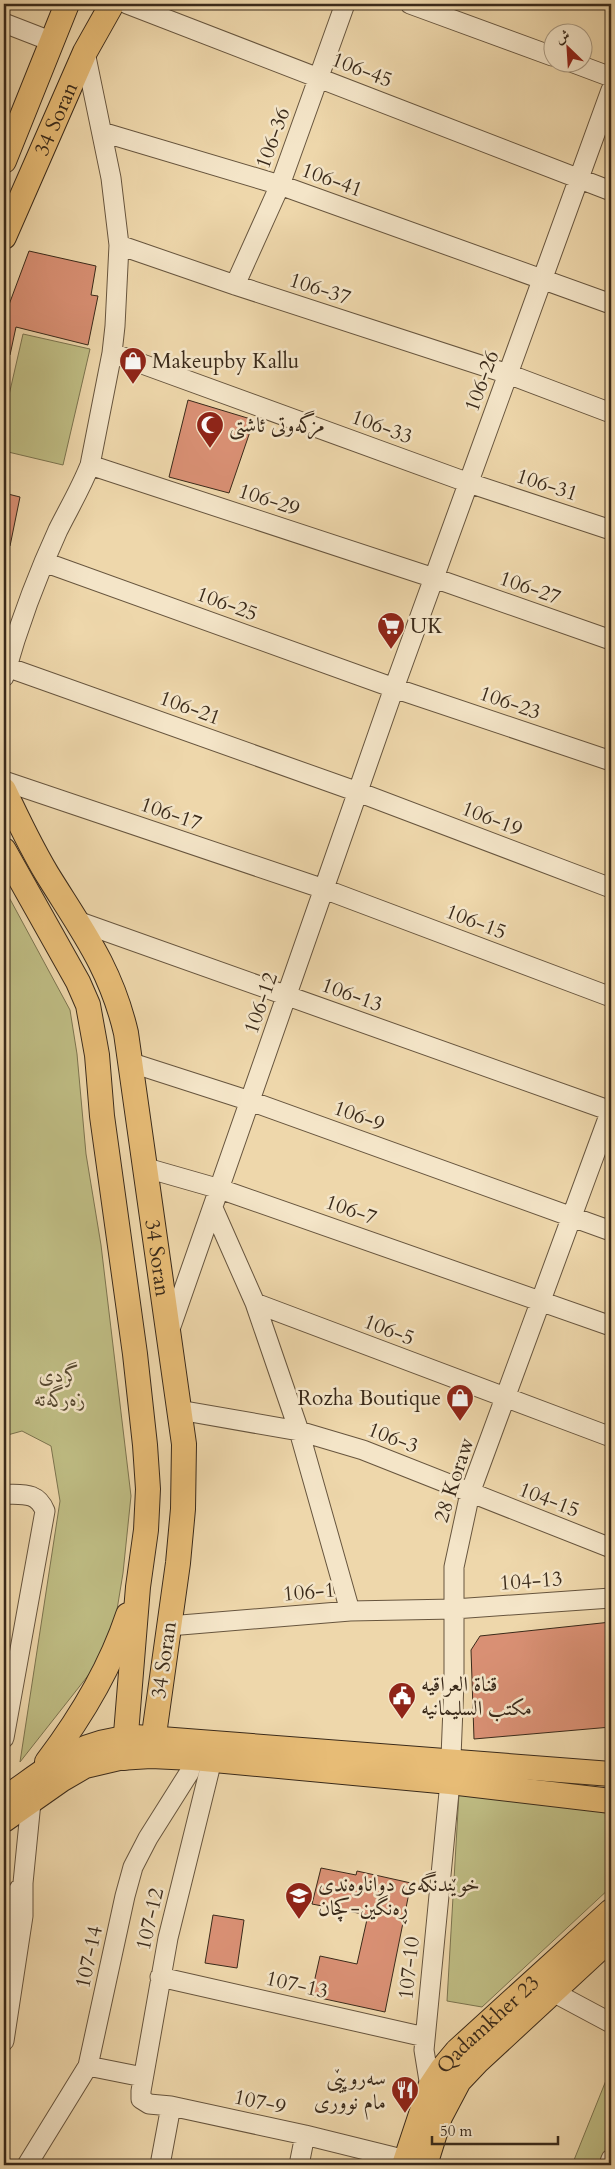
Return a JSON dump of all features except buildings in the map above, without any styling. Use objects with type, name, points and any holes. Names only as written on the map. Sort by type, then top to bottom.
[{"type":"main road","name":"34 Soran","points":[[4,161],[68,4]]},
{"type":"main road","name":"34 Soran","points":[[4,237],[85,52],[112,4]]},
{"type":"main road","name":"34 Soran","points":[[4,790],[46,872],[96,952],[112,985],[123,1020],[184,1444],[183,1509],[178,1563],[152,1746]]},
{"type":"main road","name":"34 Soran","points":[[4,850],[78,982],[92,1021],[97,1055],[102,1116],[145,1445],[148,1489],[146,1530],[138,1587],[125,1748]]},
{"type":"main road","points":[[40,1771],[66,1738],[88,1702],[118,1642],[138,1587]]},
{"type":"main road","points":[[4,1799],[40,1771],[74,1751],[96,1743],[125,1748],[152,1746],[450,1773],[611,1800]]},
{"type":"main road","points":[[152,1746],[203,1759],[450,1773],[611,1774]]},
{"type":"main road","points":[[4,1820],[61,1780],[85,1766],[125,1748]]},
{"type":"main road","name":"Qadamkher 23","points":[[412,2163],[430,2087],[442,2069],[457,2051],[611,1911]]},
{"type":"main road","name":"Qadamkher 23","points":[[412,2163],[459,2081],[477,2062],[611,1938]]},
{"type":"street","name":"106-45","points":[[127,4],[611,191]]},
{"type":"street","name":"106-36","points":[[235,286],[280,185],[345,4]]},
{"type":"street","points":[[410,4],[542,52]]},
{"type":"street","points":[[4,23],[53,42]]},
{"type":"street","points":[[5,669],[44,562],[90,465],[112,353],[119,244],[102,132],[85,52]]},
{"type":"street","points":[[592,70],[611,77]]},
{"type":"street","name":"106-26","points":[[394,688],[611,90]]},
{"type":"street","name":"106-41","points":[[102,132],[280,185],[611,304]]},
{"type":"street","name":"106-37","points":[[119,244],[235,286],[508,374],[611,413]]},
{"type":"street","name":"106-33","points":[[112,353],[469,483]]},
{"type":"street","name":"106-29","points":[[90,465],[434,578]]},
{"type":"street","name":"106-31","points":[[469,483],[611,530]]},
{"type":"street","name":"106-25","points":[[44,562],[394,688]]},
{"type":"street","name":"106-27","points":[[434,578],[611,640]]},
{"type":"street","name":"106-21","points":[[5,669],[358,792]]},
{"type":"street","name":"106-23","points":[[394,688],[611,761]]},
{"type":"street","name":"106-12","points":[[169,1332],[394,688]]},
{"type":"street","name":"106-17","points":[[4,780],[324,889]]},
{"type":"street","name":"106-19","points":[[358,792],[611,888]]},
{"type":"street","name":"106-15","points":[[324,889],[611,997]]},
{"type":"street","name":"106-13","points":[[77,921],[611,1111]]},
{"type":"street","name":"106-9","points":[[129,1062],[250,1100],[611,1231]]},
{"type":"street","name":"28 Koraw","points":[[450,1773],[454,1682],[454,1567],[470,1493],[611,1111]]},
{"type":"street","name":"106-7","points":[[143,1167],[220,1189],[611,1326]]},
{"type":"street","points":[[213,1208],[255,1303],[300,1430],[350,1611]]},
{"type":"street","name":"106-5","points":[[255,1303],[611,1438]]},
{"type":"street","name":"106-3","points":[[178,1410],[300,1430],[363,1450],[470,1493]]},
{"type":"street","name":"104-15","points":[[470,1493],[611,1548]]},
{"type":"street","points":[[4,1494],[33,1496],[41,1501],[44,1511],[4,1738]]},
{"type":"street","name":"104-13","points":[[454,1608],[611,1598]]},
{"type":"street","name":"106-1","points":[[169,1626],[350,1611],[454,1608]]},
{"type":"street","name":"107-12","points":[[142,2084],[160,1977],[203,1759]]},
{"type":"street","name":"107-14","points":[[27,2165],[88,2066],[125,1896],[134,1867],[148,1838],[189,1773],[203,1759]]},
{"type":"street","name":"107-10","points":[[430,2087],[424,2062],[424,2038],[450,1773]]},
{"type":"street","points":[[4,2042],[24,1916],[22,1883],[32,1802]]},
{"type":"street","points":[[4,1956],[13,1902],[22,1883]]},
{"type":"street","name":"107-13","points":[[160,1977],[424,2038]]},
{"type":"street","points":[[553,1992],[611,2023]]},
{"type":"street","points":[[88,2066],[142,2084]]},
{"type":"street","name":"107-9","points":[[142,2084],[141,2099],[149,2104],[171,2106],[305,2135],[412,2163]]},
{"type":"street","points":[[160,2165],[171,2106]]},
{"type":"street","points":[[299,2165],[305,2135]]},
{"type":"street","points":[[609,2165],[611,2159]]},
{"type":"green space","points":[[23,334],[90,349],[63,465],[4,451],[4,417]]},
{"type":"green space","name":"گردی زەرگەتە","points":[[4,888],[70,1010],[77,1054],[86,1154],[101,1245],[131,1496],[123,1573],[114,1628],[94,1668],[20,1762],[60,1501],[51,1446],[22,1431],[4,1436]]},
{"type":"green space","points":[[459,1793],[611,1812],[611,1887],[482,2007],[447,2001]]},
{"type":"green space","points":[[611,2068],[611,2165],[572,2165]]},
{"type":"place","name":"Makeupby Kallu","points":[[133,385]]},
{"type":"place","name":"مزگەوتی ئاشتی","points":[[210,449]]},
{"type":"place","name":"UK","points":[[391,650]]},
{"type":"place","name":"Rozha Boutique","points":[[460,1422]]},
{"type":"place","name":"قناة العراقيه مكتب السليمانيه","points":[[402,1720]]},
{"type":"place","name":"خوێندنگەی دواناوەندی ڕەنگین-کچان","points":[[299,1920]]},
{"type":"place","name":"سەروپێی مام نووری","points":[[405,2114]]}]
